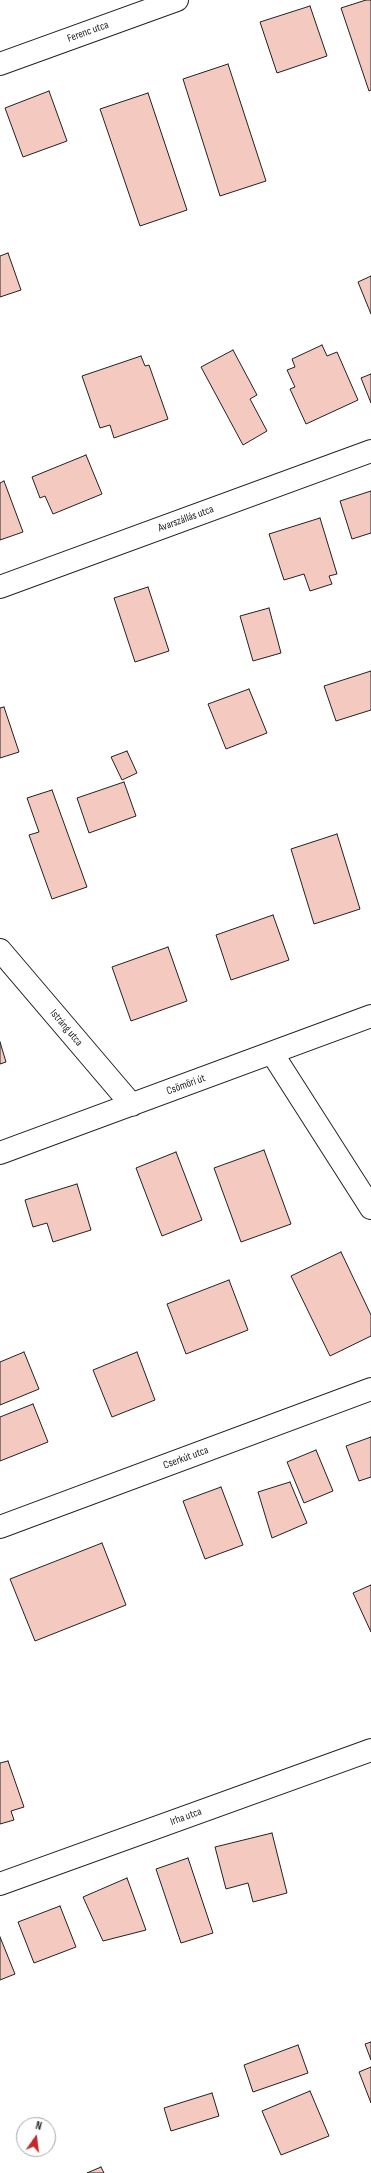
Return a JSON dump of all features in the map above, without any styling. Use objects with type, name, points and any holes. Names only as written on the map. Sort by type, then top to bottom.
[{"type":"street","name":"Ferenc utca","points":[[0,64],[177,0]]},
{"type":"street","name":"Avarszállás utca","points":[[0,587],[371,451]]},
{"type":"street","name":"Istráng utca","points":[[0,950],[132,1105]]},
{"type":"street","name":"Csömöri út","points":[[0,1152],[132,1105],[371,1016]]},
{"type":"street","points":[[272,1053],[371,1208]]},
{"type":"street","name":"Cserkút utca","points":[[0,1527],[371,1389]]},
{"type":"street","name":"Irha utca","points":[[0,1884],[371,1750]]},
{"type":"building","points":[[366,0],[371,0],[371,90],[369,91],[341,8]]},
{"type":"building","points":[[310,6],[327,56],[277,73],[260,22]]},
{"type":"building","points":[[228,64],[266,181],[220,196],[183,79]]},
{"type":"building","points":[[49,91],[67,141],[23,157],[5,108]]},
{"type":"building","points":[[148,93],[187,210],[140,226],[100,109]]},
{"type":"building","points":[[8,253],[21,290],[0,297],[0,256]]},
{"type":"building","points":[[371,276],[371,314],[358,282]]},
{"type":"building","points":[[322,345],[327,356],[337,352],[358,400],[306,424],[290,389],[295,387],[287,370],[295,367],[292,359]]},
{"type":"building","points":[[233,350],[257,395],[250,399],[267,431],[243,445],[201,367]]},
{"type":"building","points":[[141,356],[145,366],[149,365],[168,419],[114,438],[110,425],[100,428],[82,376]]},
{"type":"building","points":[[371,374],[371,403],[361,378]]},
{"type":"building","points":[[86,455],[102,494],[53,514],[45,496],[40,498],[32,477]]},
{"type":"building","points":[[4,481],[23,532],[0,540],[0,483]]},
{"type":"building","points":[[371,491],[371,533],[352,539],[340,501]]},
{"type":"building","points":[[320,518],[337,574],[329,576],[332,584],[310,591],[304,574],[284,580],[269,534]]},
{"type":"building","points":[[148,587],[169,651],[135,662],[114,598]]},
{"type":"building","points":[[269,608],[281,653],[253,661],[240,616]]},
{"type":"building","points":[[371,671],[371,710],[336,721],[324,686]]},
{"type":"building","points":[[249,689],[267,733],[226,749],[208,704]]},
{"type":"building","points":[[4,707],[19,752],[0,758],[0,708]]},
{"type":"building","points":[[127,751],[137,773],[122,780],[111,757]]},
{"type":"building","points":[[124,782],[136,816],[89,833],[77,798]]},
{"type":"building","points":[[52,790],[87,887],[52,899],[29,835],[39,832],[27,798]]},
{"type":"building","points":[[337,834],[360,909],[314,924],[291,849]]},
{"type":"building","points":[[273,915],[289,960],[231,980],[216,935]]},
{"type":"building","points":[[168,947],[187,1001],[131,1021],[112,967]]},
{"type":"building","points":[[0,1042],[6,1062],[0,1064]]},
{"type":"building","points":[[264,1150],[291,1224],[241,1242],[214,1168]]},
{"type":"building","points":[[176,1152],[202,1220],[162,1236],[136,1168]]},
{"type":"building","points":[[77,1184],[91,1230],[53,1242],[47,1223],[33,1227],[25,1200]]},
{"type":"building","points":[[341,1252],[371,1315],[371,1336],[330,1356],[291,1276]]},
{"type":"building","points":[[229,1280],[248,1330],[186,1354],[167,1304]]},
{"type":"building","points":[[24,1352],[39,1389],[0,1405],[0,1362]]},
{"type":"building","points":[[137,1352],[155,1400],[112,1417],[93,1370]]},
{"type":"building","points":[[33,1404],[48,1442],[0,1461],[0,1417]]},
{"type":"building","points":[[371,1437],[371,1477],[359,1481],[346,1446]]},
{"type":"building","points":[[316,1450],[333,1491],[304,1503],[287,1462]]},
{"type":"building","points":[[290,1482],[307,1523],[272,1538],[258,1492]]},
{"type":"building","points":[[221,1487],[243,1545],[205,1559],[183,1501]]},
{"type":"building","points":[[102,1543],[126,1605],[35,1641],[10,1579]]},
{"type":"building","points":[[371,1585],[371,1632],[353,1593]]},
{"type":"building","points":[[8,1761],[24,1807],[11,1811],[14,1820],[0,1824],[0,1763]]},
{"type":"building","points":[[272,1833],[287,1893],[253,1902],[248,1883],[226,1889],[215,1847]]},
{"type":"building","points":[[188,1858],[213,1933],[181,1943],[156,1869]]},
{"type":"building","points":[[127,1878],[146,1930],[103,1941],[83,1897]]},
{"type":"building","points":[[60,1906],[76,1947],[34,1963],[18,1922]]},
{"type":"building","points":[[0,1937],[15,1974],[0,1980]]},
{"type":"building","points":[[371,2042],[371,2060],[365,2044]]},
{"type":"building","points":[[298,2045],[308,2073],[253,2092],[244,2065]]},
{"type":"building","points":[[371,2067],[371,2103],[359,2072]]},
{"type":"building","points":[[310,2091],[329,2136],[281,2155],[262,2111]]},
{"type":"building","points":[[212,2093],[219,2116],[171,2131],[164,2108]]},
{"type":"building","points":[[101,2167],[104,2173],[87,2173]]}]
